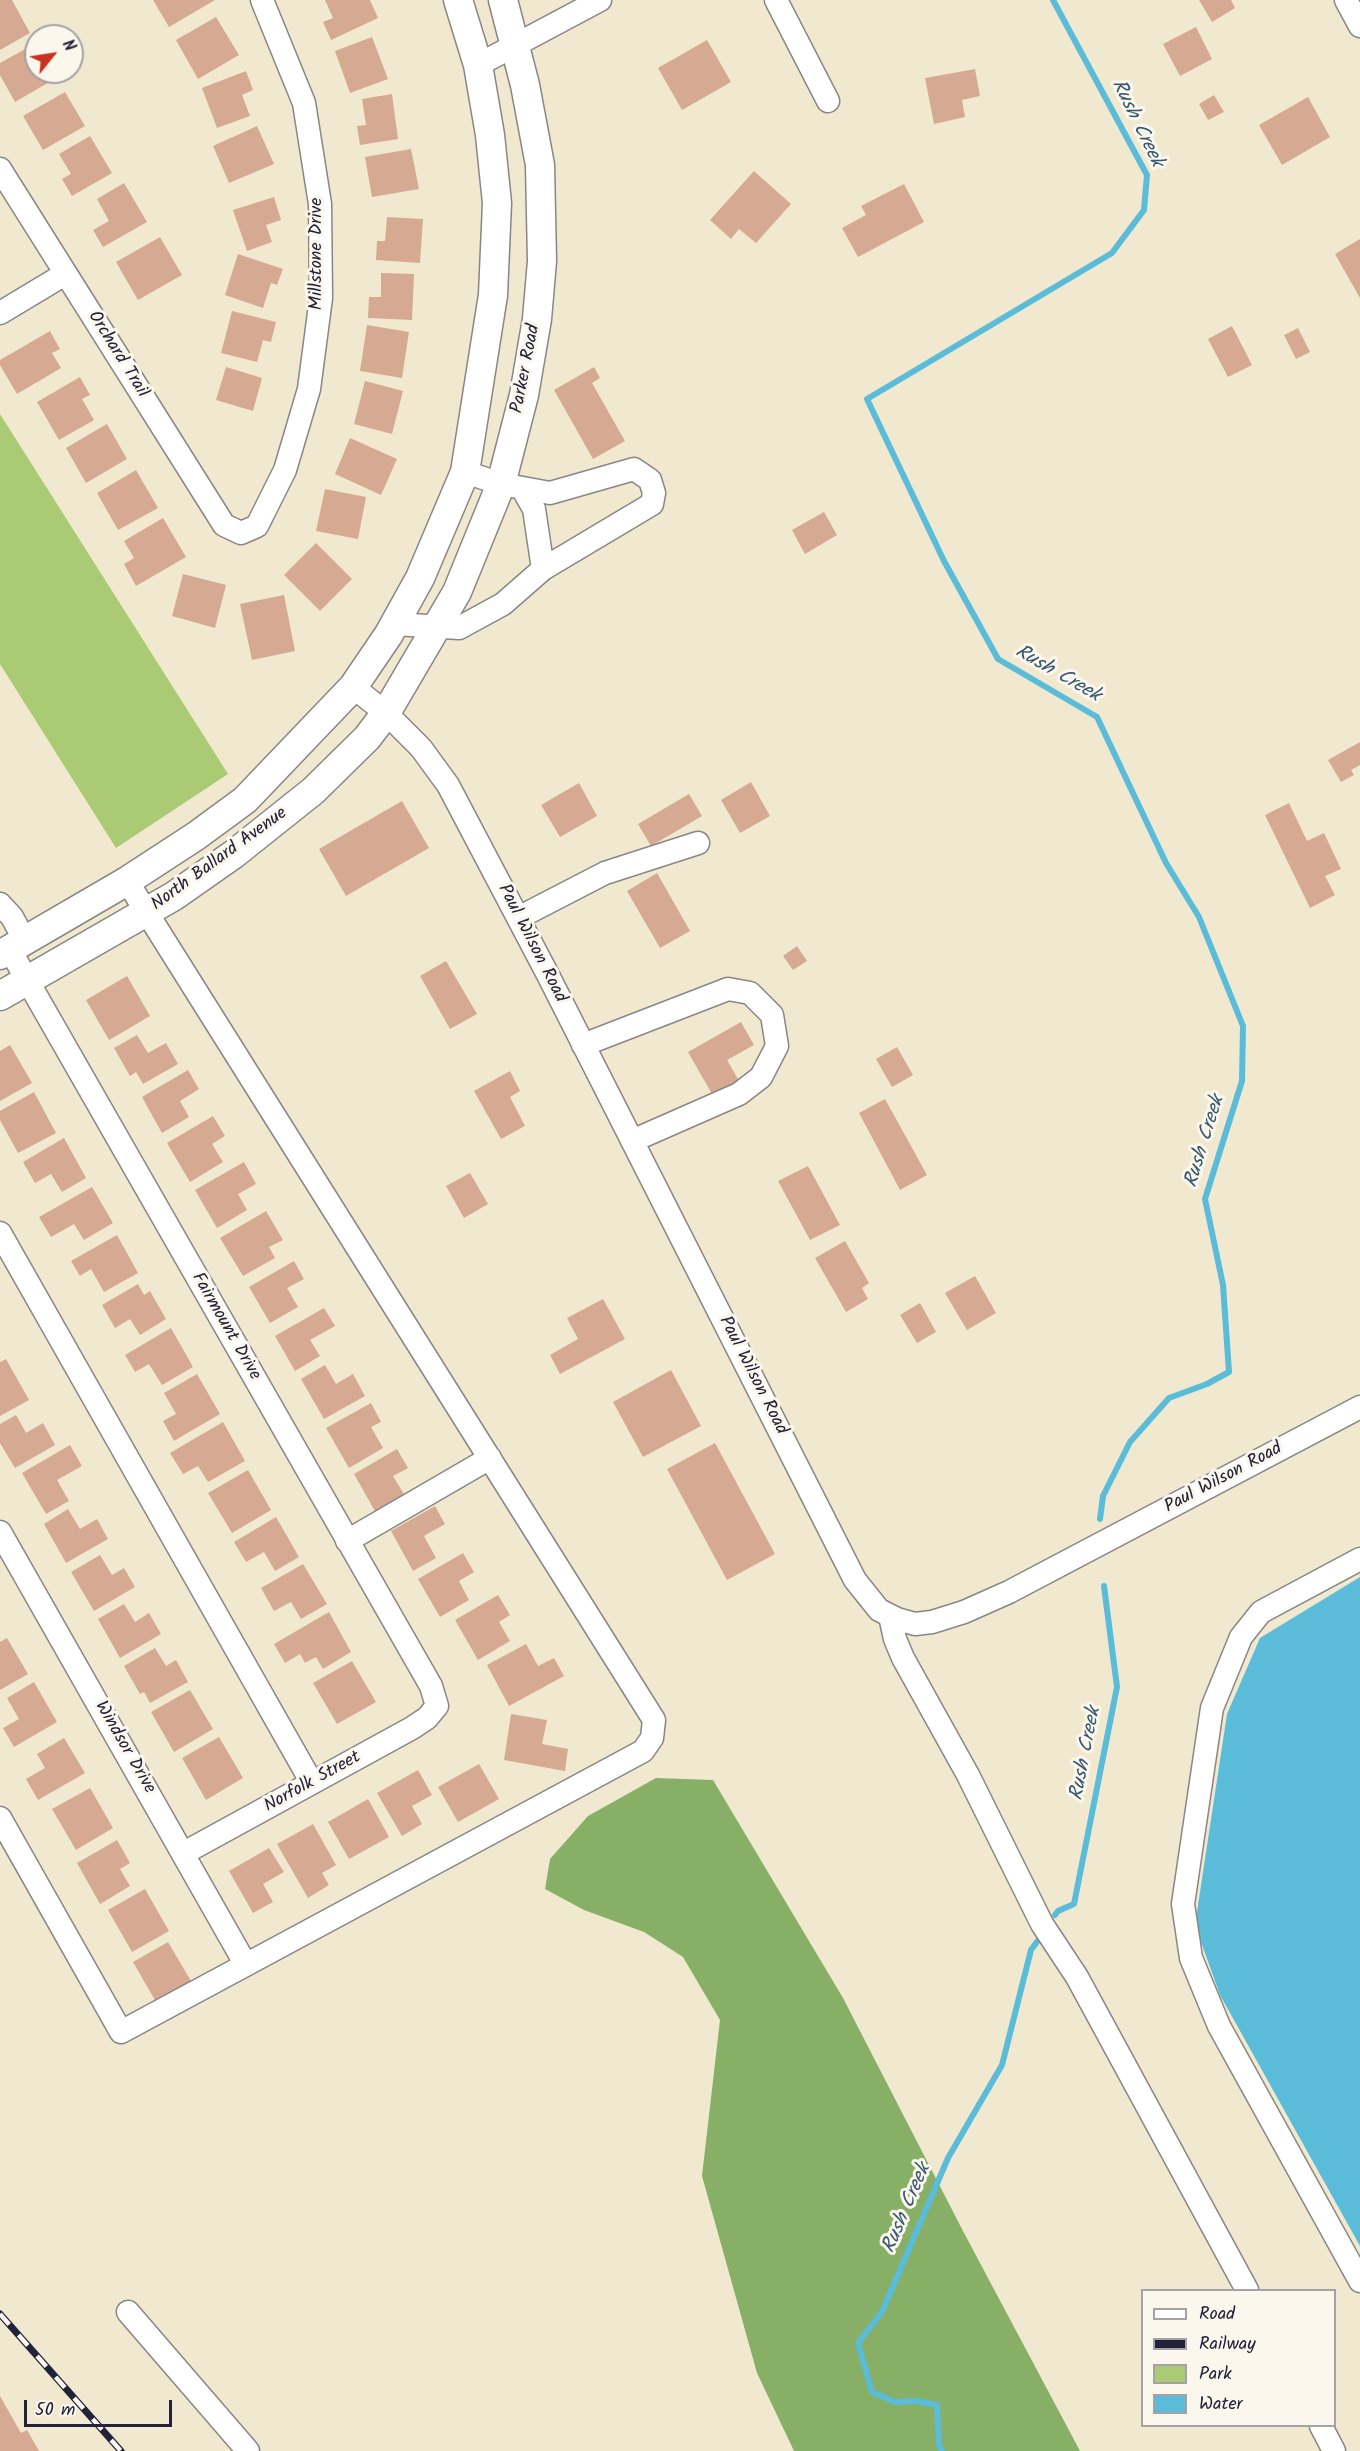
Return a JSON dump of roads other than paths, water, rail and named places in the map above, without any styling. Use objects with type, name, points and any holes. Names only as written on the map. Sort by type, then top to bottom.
[{"type":"main road","points":[[353,687],[395,624],[420,578],[465,472],[493,295],[497,203],[490,135],[478,65],[458,0]]},
{"type":"main road","name":"Parker Road","points":[[386,713],[437,628],[512,486],[537,319],[542,261],[540,165],[516,44],[503,0]]},
{"type":"main road","name":"North Ballard Avenue","points":[[12,949],[127,881],[196,836],[245,800],[353,687]]},
{"type":"main road","name":"North Ballard Avenue","points":[[0,996],[147,913],[204,877],[313,791],[367,738],[386,713]]},
{"type":"street","name":"Millstone Drive","points":[[241,533],[257,526],[285,470],[309,389],[321,298],[320,204],[304,104],[262,0]]},
{"type":"street","points":[[478,65],[600,0]]},
{"type":"street","points":[[776,0],[828,101]]},
{"type":"street","points":[[1346,0],[1360,26]]},
{"type":"street","name":"Orchard Trail","points":[[0,169],[224,525],[241,533]]},
{"type":"street","points":[[0,313],[65,274]]},
{"type":"street","points":[[395,624],[459,628],[503,604],[543,569],[652,504],[654,493],[650,480],[634,469],[550,493],[512,486],[465,472]]},
{"type":"street","points":[[512,486],[534,508],[543,569]]},
{"type":"street","name":"Paul Wilson Road","points":[[353,687],[386,713],[421,748],[448,785],[855,1580],[879,1610],[915,1624],[932,1622],[964,1612],[1000,1596],[1360,1407]]},
{"type":"street","points":[[518,918],[605,873],[698,843]]},
{"type":"street","points":[[0,1818],[121,2032],[643,1751],[652,1738],[654,1720],[127,881]]},
{"type":"street","name":"Fairmount Drive","points":[[0,904],[12,917],[12,949],[28,981],[431,1686],[437,1706]]},
{"type":"street","points":[[583,1046],[728,989],[750,993],[772,1015],[777,1046],[761,1077],[739,1094],[632,1141]]},
{"type":"street","points":[[0,1233],[312,1783]]},
{"type":"street","points":[[347,1541],[490,1458]]},
{"type":"street","name":"Windsor Drive","points":[[0,1532],[246,1965]]},
{"type":"street","points":[[1360,1559],[1262,1612],[1241,1637],[1212,1708],[1183,1904],[1191,1958],[1219,2026],[1360,2281]]},
{"type":"street","points":[[890,1616],[895,1639],[903,1658],[968,1775],[1042,1924],[1077,1977],[1246,2289]]},
{"type":"street","name":"Norfolk Street","points":[[184,1853],[412,1728],[427,1718],[437,1706]]},
{"type":"street","points":[[128,2312],[248,2451]]},
{"type":"street","points":[[1322,2427],[1334,2451]]},
{"type":"water","points":[[1360,1577],[1360,2246],[1220,1995],[1195,1925],[1227,1714],[1260,1638]]},
{"type":"waterway","name":"Rush Creek","points":[[1053,0],[1147,175],[1144,210],[1112,253],[867,399],[944,561],[998,659],[1097,717],[1166,863],[1199,917],[1243,1026],[1242,1081],[1205,1199],[1223,1285],[1229,1372],[1207,1384],[1169,1398],[1130,1442],[1103,1496],[1100,1519]]},
{"type":"waterway","name":"Rush Creek","points":[[1055,1915],[1058,1911],[1074,1904],[1117,1687],[1104,1586]]},
{"type":"waterway","name":"Rush Creek","points":[[942,2451],[939,2446],[937,2405],[917,2401],[895,2402],[872,2392],[858,2343],[882,2312],[948,2158],[1002,2065],[1031,1950],[1042,1935]]},
{"type":"railway","points":[[0,2314],[121,2451]]}]
